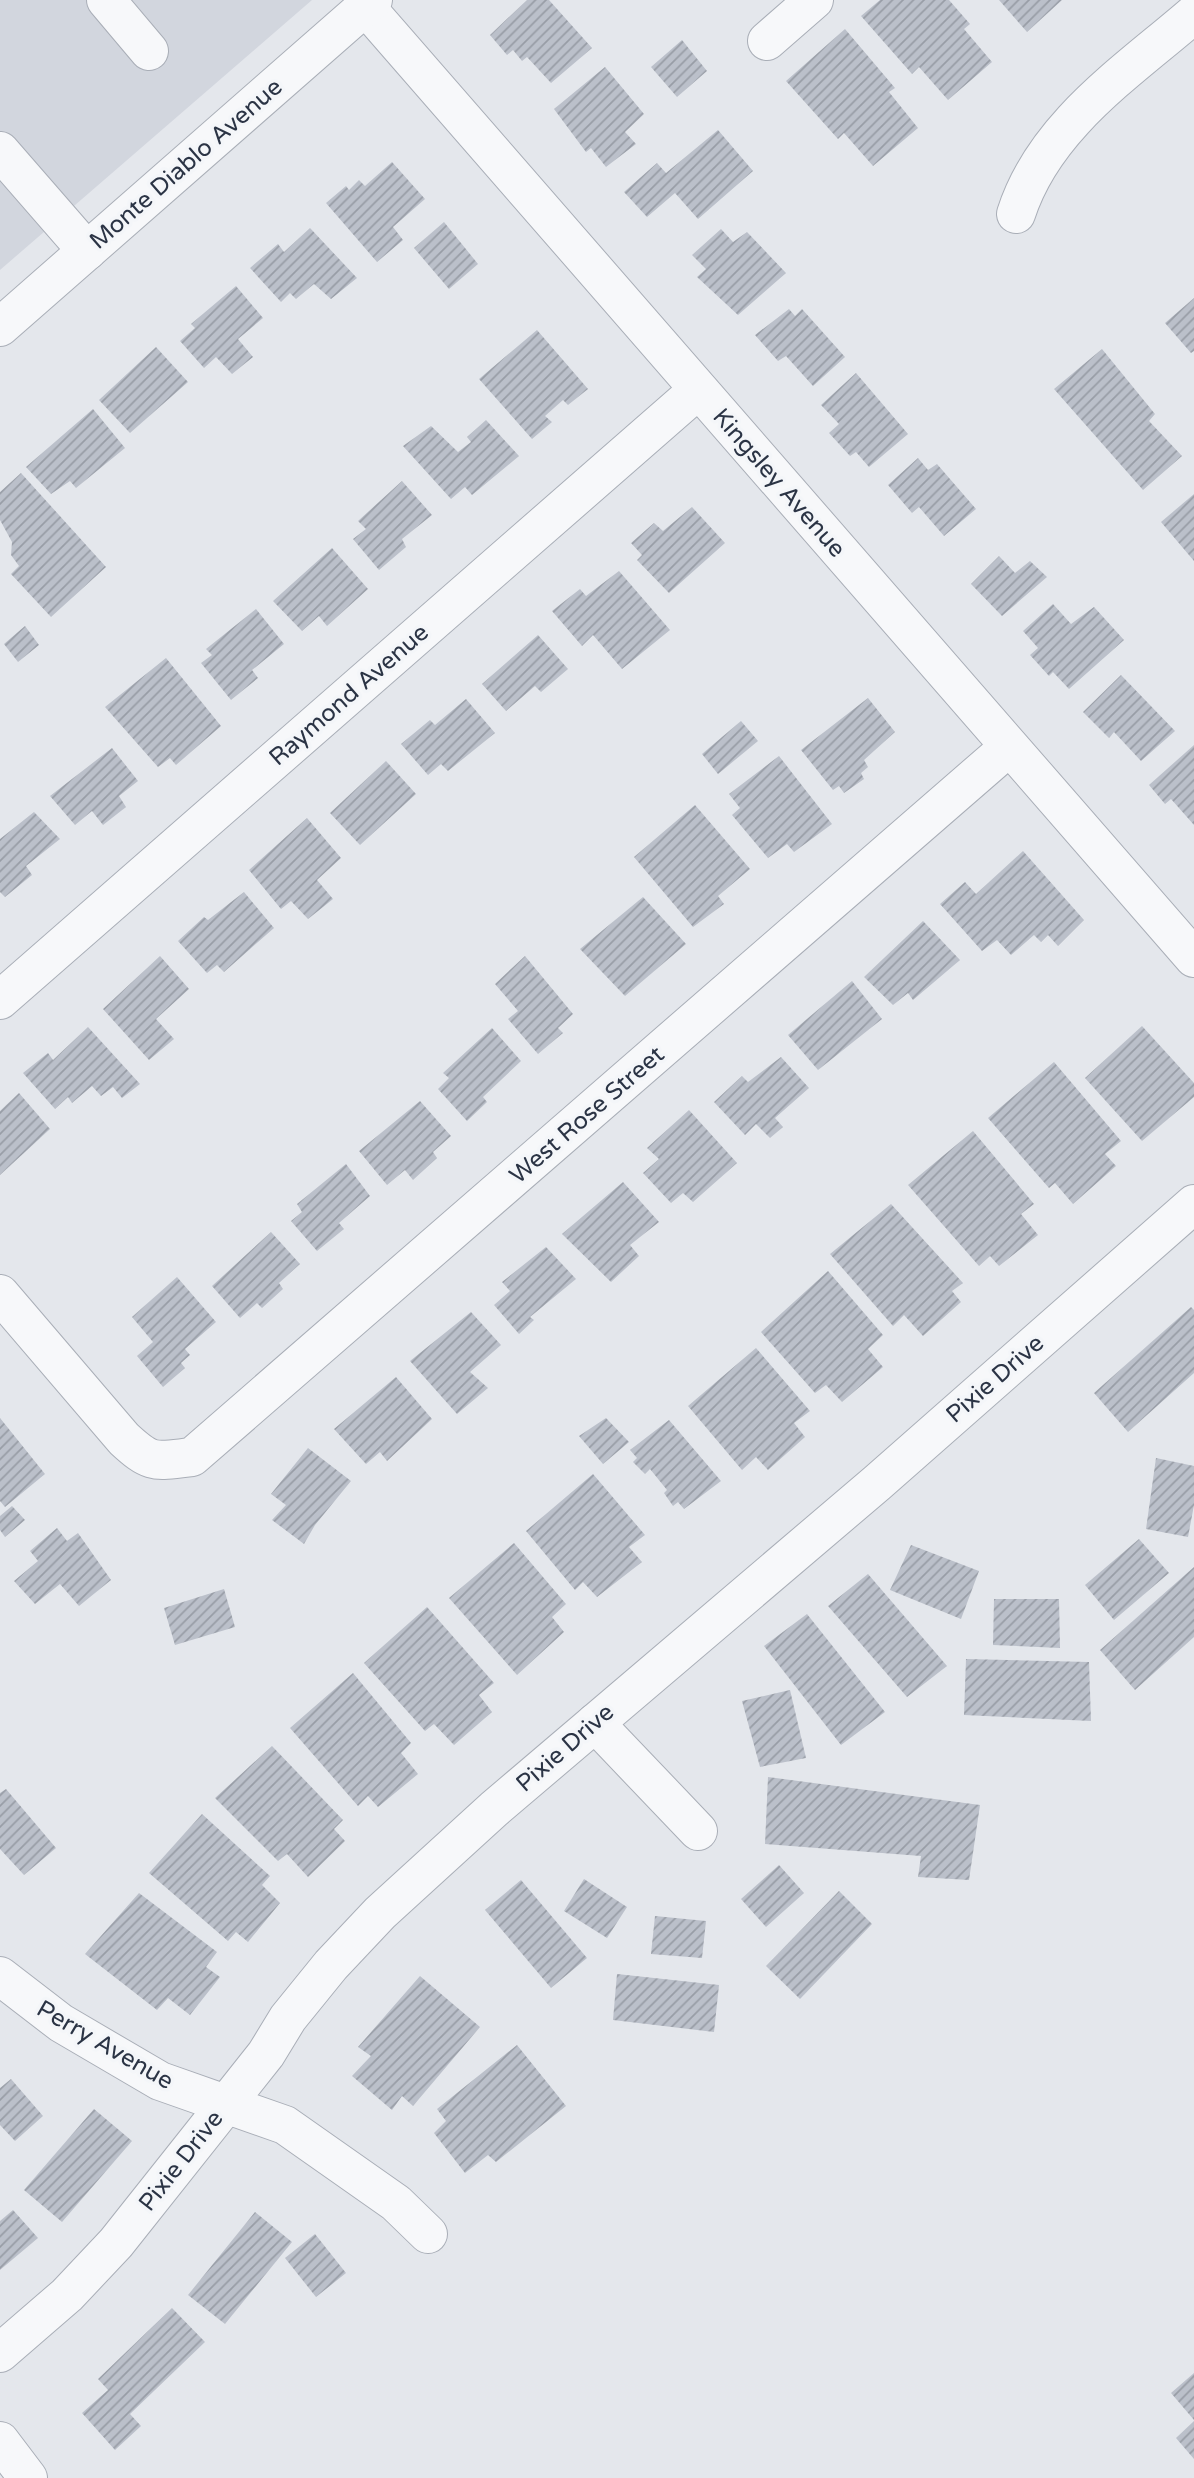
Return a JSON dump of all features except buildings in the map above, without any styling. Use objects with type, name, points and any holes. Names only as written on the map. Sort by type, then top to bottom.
[{"type":"street","points":[[106,0],[149,51]]},
{"type":"street","points":[[767,41],[814,0]]},
{"type":"street","name":"Monte Diablo Avenue","points":[[0,327],[369,3]]},
{"type":"street","name":"Kingsley Avenue","points":[[369,3],[698,390],[1194,958]]},
{"type":"street","points":[[1016,214],[1035,170],[1067,125],[1194,14]]},
{"type":"street","points":[[0,151],[86,251]]},
{"type":"street","name":"Raymond Avenue","points":[[0,1000],[698,390]]},
{"type":"street","name":"West Rose Street","points":[[0,1294],[124,1439],[145,1458],[156,1461],[192,1457],[215,1440],[1009,747]]},
{"type":"street","name":"Pixie Drive","points":[[0,2353],[67,2295],[116,2243],[266,2054],[288,2018],[331,1965],[380,1913],[595,1723],[877,1483],[1194,1204]]},
{"type":"street","points":[[595,1723],[698,1832]]},
{"type":"street","name":"Perry Avenue","points":[[0,1976],[61,2022],[160,2081],[224,2106],[265,2115],[285,2125],[396,2203],[428,2234]]},
{"type":"street","points":[[0,2441],[28,2478]]},
{"type":"shaded area","points":[[0,0],[312,0],[0,270]]}]
